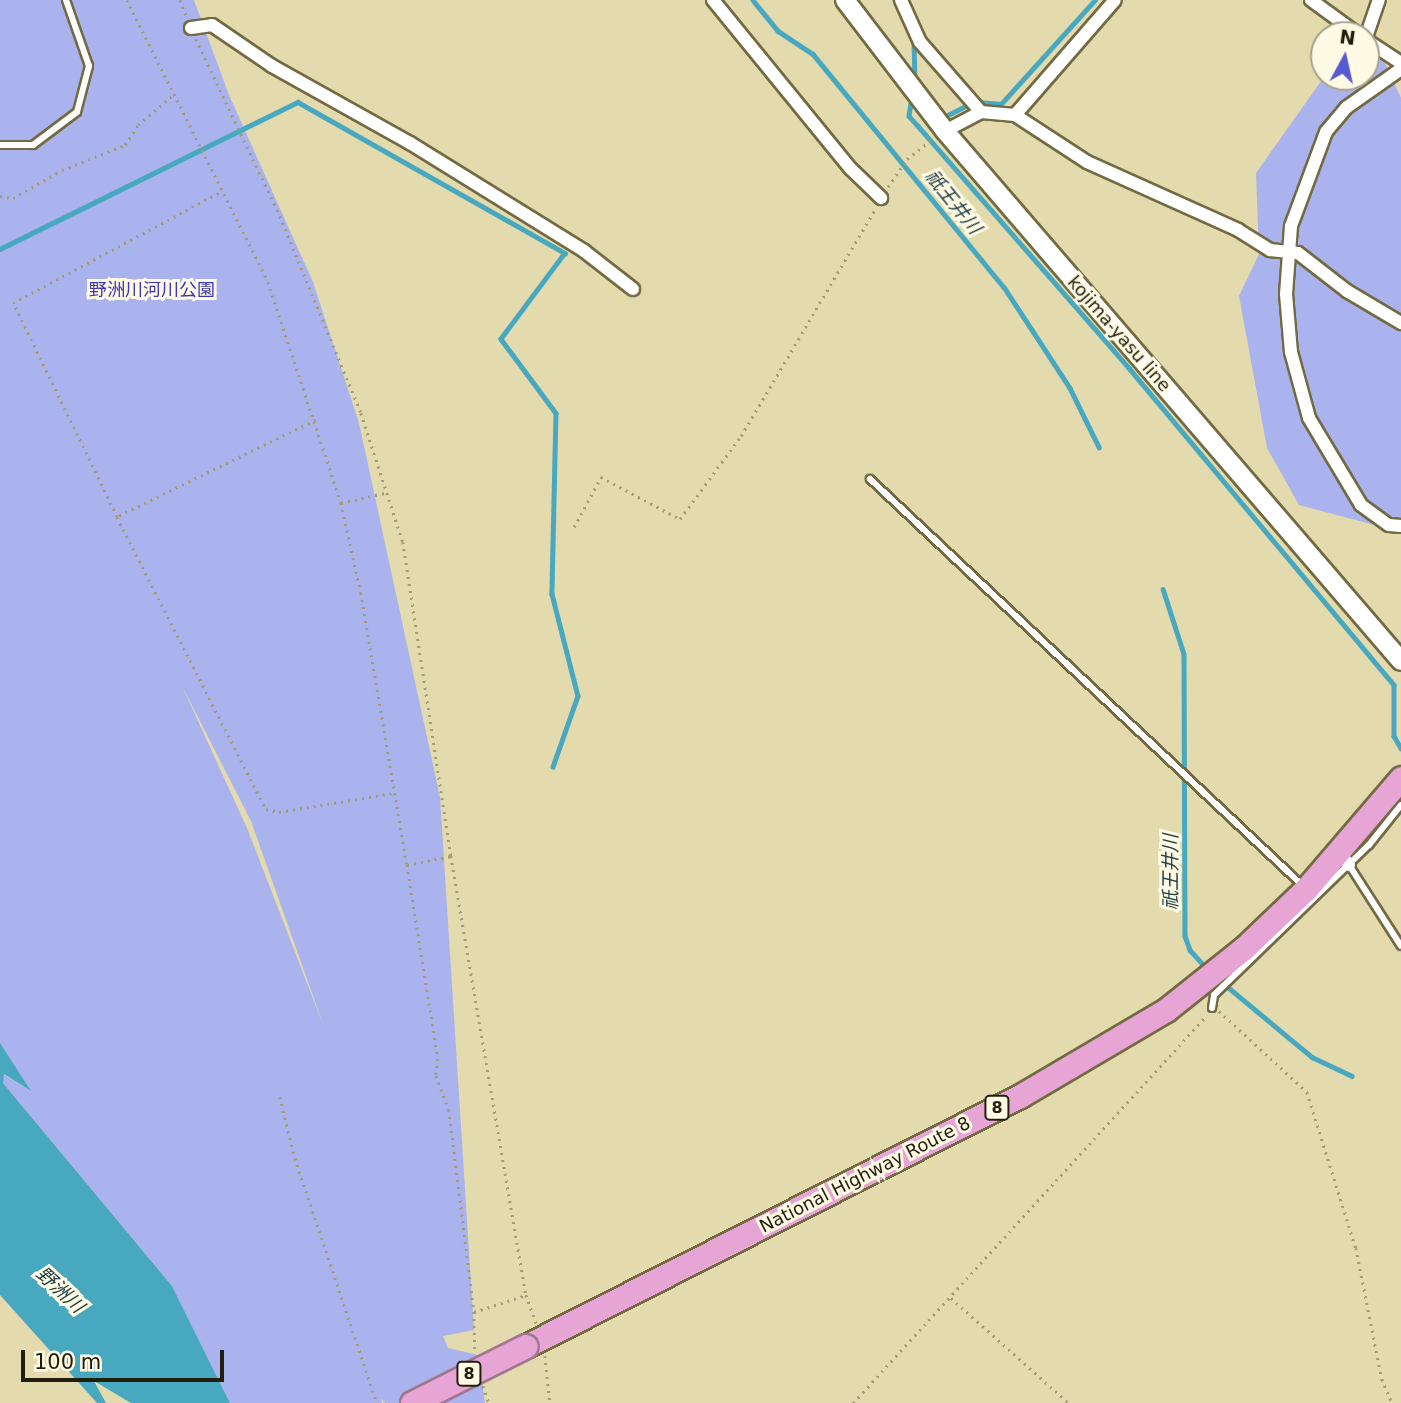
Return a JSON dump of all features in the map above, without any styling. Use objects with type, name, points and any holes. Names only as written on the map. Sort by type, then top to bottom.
[{"type":"highway","name":"National Highway Route 8","points":[[412,1403],[1104,1050],[1207,980],[1306,889],[1345,859],[1401,778]]},
{"type":"main road","name":"kojima-yasu line","points":[[845,0],[944,131],[1401,661]]},
{"type":"street","points":[[713,0],[851,169],[881,198]]},
{"type":"street","points":[[901,0],[920,41],[981,112]]},
{"type":"street","points":[[1015,115],[1115,0]]},
{"type":"street","points":[[1311,0],[1340,21]]},
{"type":"street","points":[[1372,21],[1379,0]]},
{"type":"street","points":[[191,28],[212,25],[272,66],[410,143],[584,250],[633,289]]},
{"type":"street","points":[[1380,50],[1401,66],[1346,108],[1326,132],[1305,181],[1289,252],[1286,294],[1291,352],[1309,418],[1362,505],[1389,525],[1401,526]]},
{"type":"street","points":[[944,131],[981,112],[1015,115],[1087,162],[1238,230],[1270,250],[1298,253],[1347,291],[1401,323]]},
{"type":"lane","points":[[0,145],[33,145],[77,111],[86,91],[89,66],[82,34],[66,0]]},
{"type":"lane","points":[[870,479],[1306,889]]},
{"type":"lane","points":[[1212,1008],[1214,995],[1401,805]]},
{"type":"lane","points":[[1345,859],[1401,946]]},
{"type":"path","points":[[127,0],[268,282],[316,420],[341,503],[361,593],[407,865],[438,1059],[436,1076],[449,1110],[474,1312],[475,1365]]},
{"type":"path","points":[[180,0],[280,216],[390,492],[403,542],[451,856],[533,1342],[550,1403]]},
{"type":"path","points":[[0,196],[13,198],[62,170],[125,145],[138,125],[173,96]]},
{"type":"path","points":[[574,527],[601,477],[680,519],[741,436],[852,254],[881,198],[907,159],[944,131]]},
{"type":"path","points":[[222,191],[13,303],[117,517],[266,809],[279,812],[395,793]]},
{"type":"path","points":[[117,517],[316,420]]},
{"type":"path","points":[[341,503],[390,492]]},
{"type":"path","points":[[407,865],[451,856]]},
{"type":"path","points":[[853,1403],[1212,1008],[1307,1092],[1356,1248],[1382,1380],[1392,1403]]},
{"type":"path","points":[[280,1097],[295,1158],[377,1403]]},
{"type":"path","points":[[474,1312],[526,1294]]},
{"type":"path","points":[[950,1297],[1069,1403]]},
{"type":"path","points":[[480,1378],[489,1403]]},
{"type":"green space","name":"野洲川河川公園","points":[[0,0],[194,0],[229,95],[313,282],[359,423],[440,797],[474,1330],[443,1336],[448,1348],[478,1355],[485,1403],[385,1403],[381,1399],[382,1403],[230,1403],[172,1286],[3,1083],[3,1074],[28,1089],[0,1043]],"holes":[[[182,686],[251,821],[324,1027],[247,828]]]},
{"type":"green space","points":[[1380,60],[1385,63],[1401,98],[1401,527],[1382,527],[1299,505],[1267,448],[1239,296],[1259,254],[1256,173],[1314,91],[1380,91]]},
{"type":"water","name":"野洲川","points":[[0,1043],[31,1091],[4,1074],[3,1083],[172,1286],[230,1403],[131,1403],[94,1381],[106,1403],[97,1403],[0,1295]]},
{"type":"waterway","name":"祇王井川","points":[[753,0],[778,31],[813,54],[1004,287],[1070,388],[1099,447]]},
{"type":"waterway","points":[[895,0],[909,30]]},
{"type":"waterway","points":[[978,102],[1001,104],[1095,0]]},
{"type":"waterway","points":[[914,41],[915,81]]},
{"type":"waterway","points":[[912,97],[909,116],[1129,368],[1394,685],[1394,736],[1401,748]]},
{"type":"waterway","points":[[0,249],[298,102],[565,253],[501,339],[556,413],[552,594],[578,696],[553,767]]},
{"type":"waterway","points":[[942,118],[969,104]]},
{"type":"waterway","name":"祇王井川","points":[[1163,589],[1184,654],[1185,936],[1190,950],[1206,968]]},
{"type":"waterway","name":"祇王井川","points":[[1223,983],[1312,1057],[1352,1076]]}]
